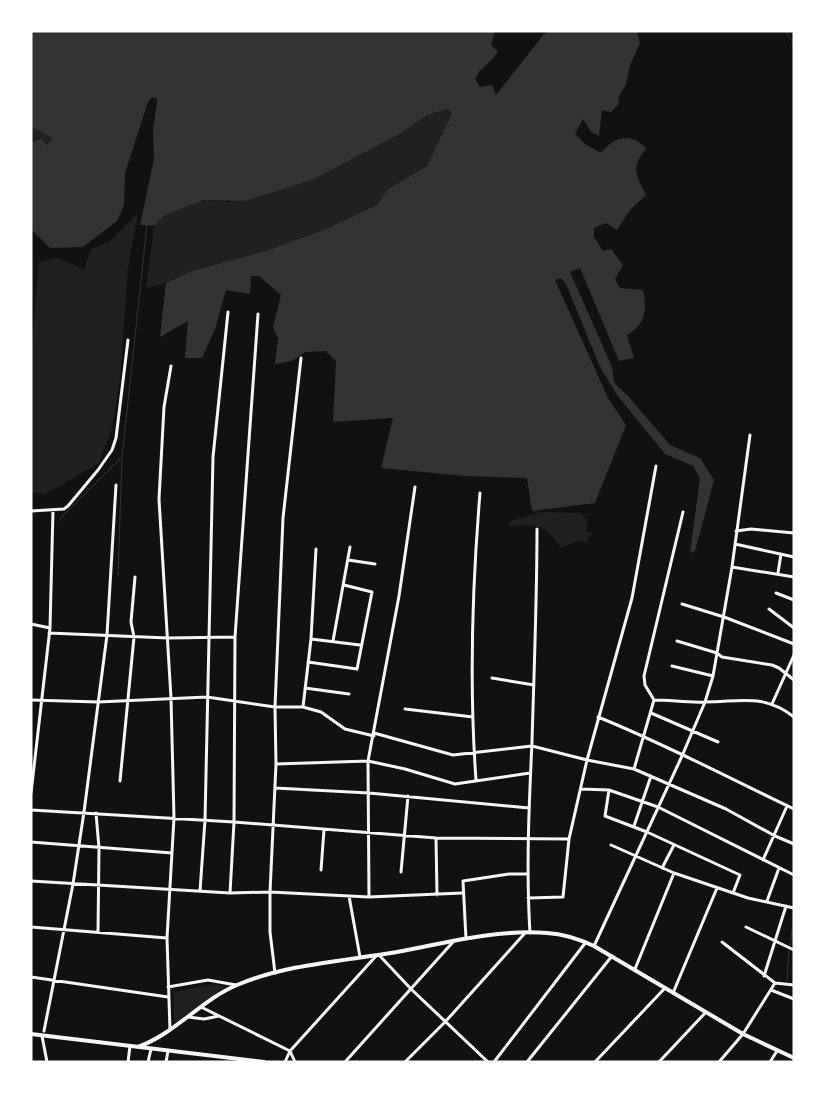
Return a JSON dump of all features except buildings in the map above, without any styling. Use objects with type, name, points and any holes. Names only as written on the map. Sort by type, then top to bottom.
[{"type":"street","points":[[200,891],[206,820],[208,636],[214,457],[228,312]]},
{"type":"street","points":[[230,893],[234,822],[235,637],[258,314]]},
{"type":"street","points":[[31,511],[64,509],[68,506],[112,450],[116,438],[128,340]]},
{"type":"street","points":[[274,973],[270,932],[270,892],[276,764],[274,707],[283,518],[301,358]]},
{"type":"street","points":[[170,1030],[167,938],[174,818],[171,698],[159,499],[164,407],[171,366]]},
{"type":"street","points":[[594,946],[682,756],[705,702],[713,676],[732,567],[750,435]]},
{"type":"street","points":[[528,898],[556,899],[563,897],[569,839],[598,717],[632,598],[656,466]]},
{"type":"street","points":[[47,1062],[43,1033],[62,930],[73,884],[107,635],[116,485]]},
{"type":"street","points":[[369,897],[368,761],[399,596],[415,487]]},
{"type":"street","points":[[476,780],[472,661],[474,566],[480,494]]},
{"type":"street","points":[[31,793],[50,633],[53,510]]},
{"type":"street","points":[[634,768],[654,700],[644,681],[683,512]]},
{"type":"street","points":[[530,933],[528,898],[529,808],[537,529]]},
{"type":"street","points":[[736,531],[760,529],[794,533]]},
{"type":"street","points":[[735,544],[794,557]]},
{"type":"street","points":[[333,641],[350,547]]},
{"type":"street","points":[[304,707],[311,639],[316,549]]},
{"type":"street","points":[[778,574],[781,554]]},
{"type":"street","points":[[348,560],[375,564]]},
{"type":"street","points":[[732,567],[794,577]]},
{"type":"street","points":[[120,781],[134,637],[131,622],[135,577]]},
{"type":"street","points":[[308,662],[357,669],[360,645],[372,592],[344,585]]},
{"type":"street","points":[[776,593],[794,600]]},
{"type":"street","points":[[682,604],[724,617],[794,644]]},
{"type":"street","points":[[769,610],[794,628]]},
{"type":"street","points":[[31,624],[50,628]]},
{"type":"street","points":[[50,633],[168,638],[235,637]]},
{"type":"street","points":[[311,639],[360,645]]},
{"type":"street","points":[[677,641],[717,653],[722,657],[780,668],[794,680]]},
{"type":"street","points":[[772,704],[794,655]]},
{"type":"street","points":[[672,666],[713,676]]},
{"type":"street","points":[[492,678],[534,685]]},
{"type":"street","points":[[305,688],[349,694]]},
{"type":"street","points":[[31,700],[98,702],[207,698],[274,707],[304,707],[321,712],[344,729],[453,755],[532,746],[587,760],[634,768],[726,809],[775,836],[794,844]]},
{"type":"street","points":[[654,700],[705,702],[756,699],[772,704],[794,717]]},
{"type":"street","points":[[405,709],[473,717]]},
{"type":"street","points":[[651,713],[718,742]]},
{"type":"street","points":[[598,717],[643,736],[794,809]]},
{"type":"street","points":[[276,764],[368,761],[405,768],[455,784],[530,773]]},
{"type":"street","points":[[634,826],[651,776]]},
{"type":"street","points":[[275,788],[408,796],[529,808]]},
{"type":"street","points":[[581,789],[609,790],[658,807],[794,875]]},
{"type":"street","points":[[609,790],[605,816],[634,826],[740,875],[733,893]]},
{"type":"street","points":[[401,872],[408,796]]},
{"type":"street","points":[[763,860],[788,806]]},
{"type":"street","points":[[31,810],[206,820],[436,838],[569,839]]},
{"type":"street","points":[[96,813],[99,848],[98,932]]},
{"type":"street","points":[[321,870],[324,830]]},
{"type":"street","points":[[436,838],[437,895]]},
{"type":"street","points":[[31,842],[172,853]]},
{"type":"street","points":[[611,845],[674,873],[717,888],[794,908]]},
{"type":"street","points":[[662,868],[674,845]]},
{"type":"street","points":[[767,901],[779,868]]},
{"type":"street","points":[[635,969],[674,873]]},
{"type":"street","points":[[466,940],[461,884],[464,880],[528,874]]},
{"type":"street","points":[[31,882],[230,893],[270,892],[369,897],[462,893]]},
{"type":"street","points":[[674,992],[717,888]]},
{"type":"street","points":[[349,896],[360,957]]},
{"type":"street","points":[[764,976],[786,906]]},
{"type":"street","points":[[31,927],[167,938]]},
{"type":"street","points":[[746,927],[792,949]]},
{"type":"street","points":[[405,1062],[446,1021],[525,933]]},
{"type":"street","points":[[138,1047],[156,1040],[201,1007],[236,985],[274,973],[494,935],[530,933],[561,935],[586,942],[743,1034],[794,1058]]},
{"type":"street","points":[[345,1062],[453,942]]},
{"type":"street","points":[[494,1062],[586,942]]},
{"type":"street","points":[[722,942],[775,983],[794,985]]},
{"type":"street","points":[[377,955],[410,989],[488,1062]]},
{"type":"street","points":[[285,1062],[290,1050],[377,955]]},
{"type":"street","points":[[527,1062],[612,956]]},
{"type":"street","points":[[31,977],[168,997]]},
{"type":"street","points":[[168,987],[208,980],[236,985]]},
{"type":"street","points":[[719,1062],[743,1034],[775,983]]},
{"type":"street","points":[[595,1062],[665,988]]},
{"type":"street","points":[[771,990],[794,999]]},
{"type":"street","points":[[201,1007],[290,1050],[295,1062]]},
{"type":"street","points":[[659,1062],[706,1012]]},
{"type":"street","points":[[188,1017],[204,1019],[219,1016]]},
{"type":"street","points":[[31,1034],[43,1033],[151,1049],[264,1062]]},
{"type":"street","points":[[128,1062],[130,1046]]},
{"type":"street","points":[[148,1062],[151,1049]]},
{"type":"street","points":[[166,1062],[168,1051]]},
{"type":"street","points":[[770,1062],[777,1051]]},
{"type":"shaded area","points":[[31,31],[495,31],[491,45],[498,51],[475,79],[480,87],[492,85],[496,95],[544,34],[549,31],[637,31],[640,43],[630,65],[626,85],[619,95],[618,105],[611,112],[602,110],[599,136],[591,132],[583,119],[575,134],[585,144],[601,153],[611,143],[623,138],[634,140],[646,149],[638,161],[636,171],[646,195],[630,210],[617,230],[606,223],[594,228],[594,237],[603,251],[611,249],[623,265],[615,279],[620,288],[643,290],[644,316],[638,326],[627,335],[634,358],[619,361],[580,268],[570,272],[612,367],[614,383],[628,396],[670,445],[700,458],[714,480],[695,551],[690,553],[700,478],[693,466],[665,454],[617,395],[600,367],[566,284],[561,278],[555,280],[608,398],[626,425],[595,503],[532,511],[527,478],[465,476],[381,468],[393,418],[333,422],[336,361],[326,351],[305,352],[292,361],[275,364],[278,338],[273,327],[281,295],[259,276],[251,276],[250,294],[226,290],[215,329],[202,358],[185,358],[188,321],[160,337],[166,283],[192,271],[262,252],[321,231],[377,205],[388,189],[427,166],[452,113],[447,109],[427,115],[401,133],[312,180],[244,201],[203,200],[164,216],[154,226],[140,225],[154,159],[153,129],[157,99],[152,97],[148,102],[125,173],[124,205],[117,221],[83,247],[50,248],[31,229],[31,143],[41,139],[47,145],[53,138],[31,127]]},
{"type":"shaded area","points":[[447,109],[452,113],[427,166],[388,189],[377,205],[321,231],[262,252],[192,271],[166,283],[146,288],[154,226],[164,216],[203,200],[230,202],[401,133],[427,115]]},
{"type":"shaded area","points":[[31,127],[53,138],[47,145],[39,141],[31,143]]},
{"type":"shaded area","points":[[138,213],[128,268],[120,379],[112,428],[99,463],[46,494],[31,492],[31,356],[39,262],[57,258],[84,269],[91,249],[109,242]]},
{"type":"shaded area","points":[[541,512],[580,513],[587,520],[587,532],[594,532],[588,538],[588,542],[577,541],[562,548],[545,530],[535,526],[510,526],[508,522]]},
{"type":"shaded area","points":[[213,984],[225,987],[174,1024],[174,992]]},
{"type":"waterway","points":[[785,31],[794,44]]},
{"type":"waterway","points":[[118,575],[122,457],[147,225]]},
{"type":"waterway","points":[[58,521],[121,458]]},
{"type":"waterway","points":[[790,945],[794,915]]},
{"type":"waterway","points":[[787,981],[789,949]]}]
